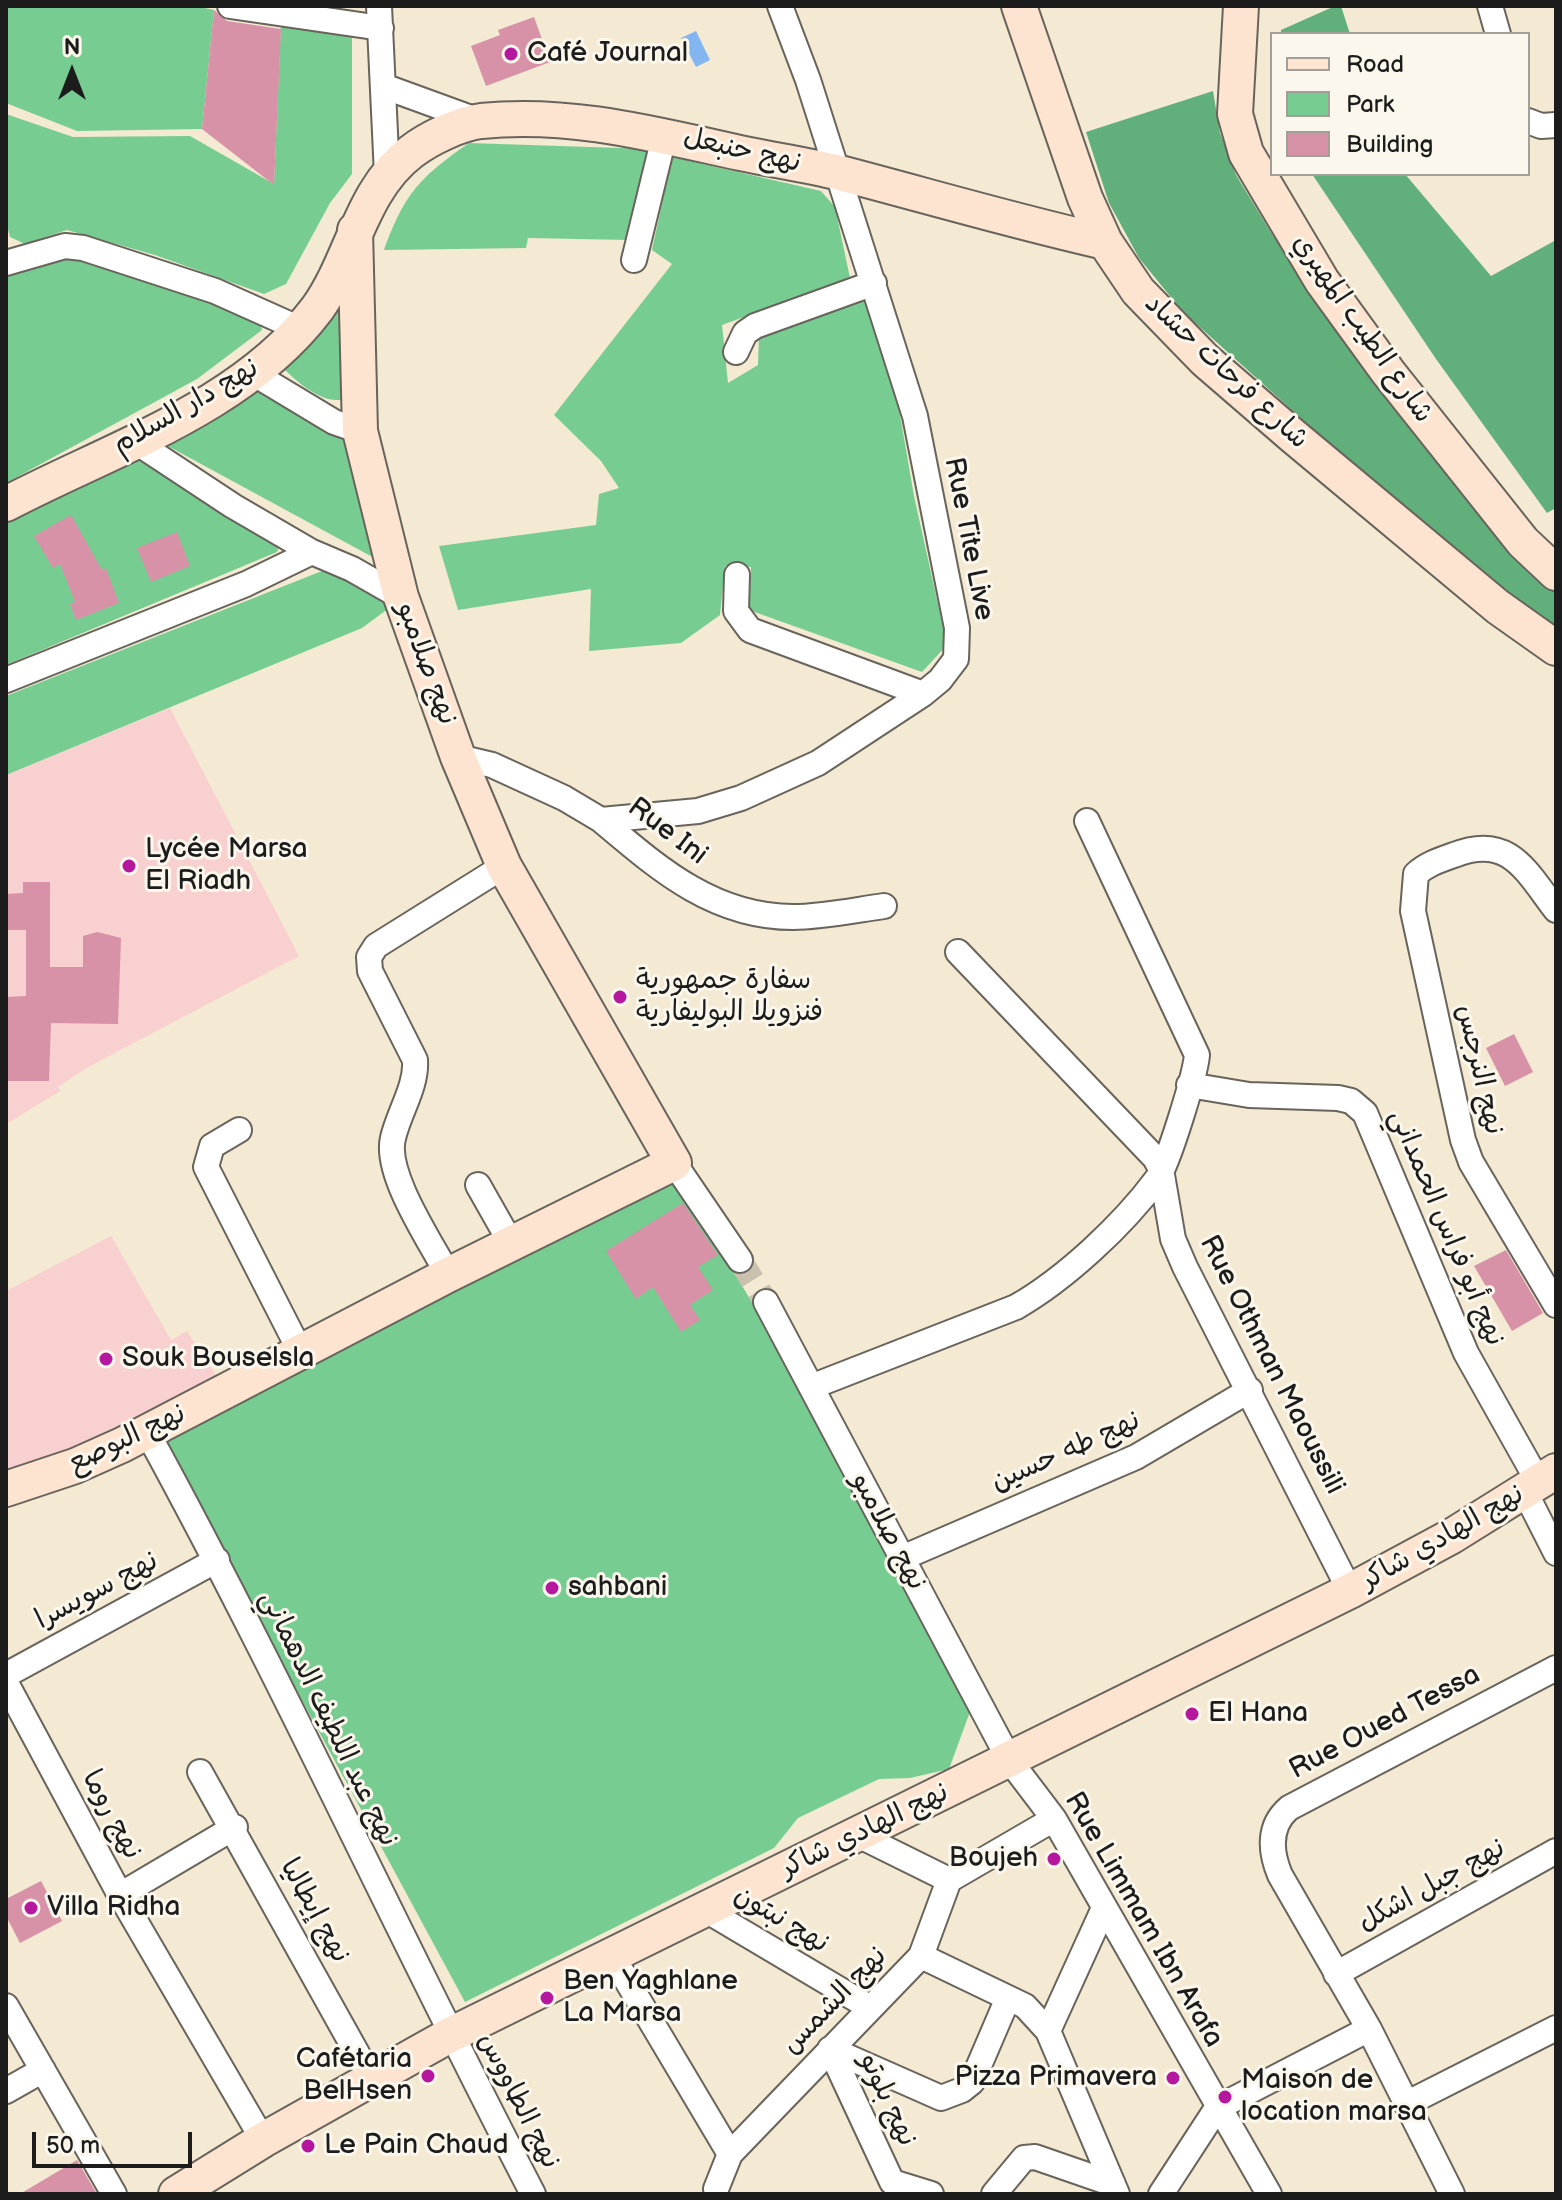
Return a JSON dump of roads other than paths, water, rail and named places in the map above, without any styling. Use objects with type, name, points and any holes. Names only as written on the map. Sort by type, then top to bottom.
[{"type":"street","points":[[230,6],[380,17],[387,175],[355,230]]},
{"type":"street","name":"Rue Tite Live","points":[[601,820],[698,811],[741,798],[818,763],[923,694],[940,680],[956,659],[957,628],[915,416],[838,173],[780,6]]},
{"type":"street","name":"شارع الطيب المهيري","points":[[1241,6],[1235,114],[1246,153],[1322,281],[1363,338],[1523,542],[1556,573]]},
{"type":"street","points":[[1490,6],[1497,32]]},
{"type":"street","name":"شارع فرحات حشاد","points":[[1021,8],[1085,198],[1105,242],[1138,291],[1205,360],[1485,597],[1556,648]]},
{"type":"street","points":[[383,86],[479,121]]},
{"type":"street","name":"نهج حنبعل","points":[[387,175],[423,143],[479,121],[604,123],[665,133],[838,173],[951,205],[1105,242]]},
{"type":"street","points":[[1530,122],[1541,126],[1556,125]]},
{"type":"street","points":[[634,260],[665,133]]},
{"type":"street","name":"نهج دار السلام","points":[[6,504],[204,403],[251,372],[300,329],[329,289],[355,230]]},
{"type":"street","name":"نهج صلامبو","points":[[355,230],[360,431],[401,597],[458,757],[504,866],[674,1163],[740,1260]]},
{"type":"street","points":[[8,255],[65,246],[83,248],[215,291],[300,329]]},
{"type":"street","points":[[736,352],[745,333],[755,326],[874,283]]},
{"type":"street","points":[[251,372],[334,422],[360,431]]},
{"type":"street","points":[[133,440],[233,506],[312,552],[352,569],[401,597]]},
{"type":"street","points":[[6,680],[200,604],[312,552]]},
{"type":"street","points":[[737,575],[736,611],[750,630],[923,694]]},
{"type":"street","points":[[458,757],[492,765],[564,798],[601,820]]},
{"type":"street","name":"Rue Ini","points":[[601,820],[674,881],[732,907],[792,917],[884,906]]},
{"type":"street","points":[[811,1387],[1016,1307],[1044,1292],[1078,1262],[1160,1176],[1197,1061],[1195,1049],[1087,821]]},
{"type":"street","name":"نهج النرجس","points":[[1556,910],[1512,857],[1495,847],[1475,847],[1424,866],[1416,874],[1413,911],[1463,1140],[1471,1162],[1556,1305]]},
{"type":"street","points":[[448,1275],[394,1171],[392,1139],[415,1073],[415,1060],[370,971],[369,957],[376,946],[504,866]]},
{"type":"street","name":"Rue Othman Maoussili","points":[[958,952],[1149,1151],[1161,1169],[1173,1239],[1185,1267],[1350,1591]]},
{"type":"street","name":"نهج أبو فراس الحمداني","points":[[1189,1085],[1249,1095],[1338,1098],[1351,1101],[1365,1113],[1466,1353],[1540,1482],[1556,1553]]},
{"type":"street","points":[[239,1130],[212,1146],[206,1167],[301,1353]]},
{"type":"street","name":"نهج البوصع","points":[[6,1489],[75,1466],[147,1432],[448,1275],[674,1163]]},
{"type":"street","points":[[478,1185],[512,1245]]},
{"type":"street","name":"نهج صلامبو","points":[[766,1302],[1010,1761]]},
{"type":"street","name":"نهج طه حسين","points":[[902,1558],[1136,1457],[1250,1390]]},
{"type":"street","name":"نهج عبد اللطيف الدهماني","points":[[147,1432],[217,1560],[450,2035]]},
{"type":"street","name":"نهج الهادي شاكر","points":[[176,2194],[263,2140],[450,2035],[1350,1591],[1540,1482]]},
{"type":"street","name":"نهج سويسرا","points":[[6,1675],[217,1560]]},
{"type":"street","name":"Rue Oued Tessa","points":[[1452,2194],[1369,2029],[1280,1875],[1272,1846],[1277,1821],[1289,1808],[1556,1668]]},
{"type":"street","name":"نهج روما","points":[[6,1683],[120,1895],[263,2140]]},
{"type":"street","name":"Rue Limmam Ibn Arafa","points":[[1010,1761],[1054,1819],[1269,2194]]},
{"type":"street","name":"نهج إيطاليا","points":[[200,1772],[235,1827],[372,2080]]},
{"type":"street","points":[[921,1956],[949,1880],[1054,1819]]},
{"type":"street","points":[[120,1895],[235,1827]]},
{"type":"street","points":[[858,1835],[949,1880]]},
{"type":"street","name":"نهج جبل اشكل","points":[[1336,1974],[1556,1851]]},
{"type":"street","points":[[1048,2031],[1104,1908]]},
{"type":"street","name":"نهج نبتون","points":[[704,1909],[869,2007]]},
{"type":"street","points":[[611,1954],[730,2154]]},
{"type":"street","name":"نهج الشمس","points":[[711,2192],[730,2154],[921,1956],[1025,2006],[1048,2031],[1115,2189]]},
{"type":"street","points":[[830,2049],[941,2098],[962,2090],[972,2082],[1008,1998]]},
{"type":"street","points":[[6,2006],[114,2194]]},
{"type":"street","points":[[1406,2104],[1556,2028]]},
{"type":"street","points":[[1162,2194],[1217,2108],[1369,2029]]},
{"type":"street","name":"نهج الطاووس","points":[[450,2035],[533,2194]]},
{"type":"street","name":"نهج بلوتو","points":[[830,2049],[888,2188],[931,2194]]},
{"type":"street","points":[[6,2091],[43,2070]]},
{"type":"street","points":[[994,2194],[1024,2158],[1035,2157],[1115,2189]]},
{"type":"water","points":[[696,31],[710,60],[696,67],[681,38]]},
{"type":"tunnel","points":[[740,1260],[766,1302]]},
{"type":"place","name":"Café Journal","points":[[511,54]]},
{"type":"place","name":"Lycée Marsa El Riadh","points":[[129,866]]},
{"type":"place","name":"سفارة جمهورية فنزويلا البوليفارية","points":[[620,997]]},
{"type":"place","name":"Souk Bouselsla","points":[[106,1359]]},
{"type":"place","name":"sahbani","points":[[552,1588]]},
{"type":"place","name":"El Hana","points":[[1192,1714]]},
{"type":"place","name":"Boujeh","points":[[1054,1859]]},
{"type":"place","name":"Villa Ridha","points":[[31,1908]]},
{"type":"place","name":"Ben Yaghlane La Marsa","points":[[547,1998]]},
{"type":"place","name":"Cafétaria BelHsen","points":[[428,2076]]},
{"type":"place","name":"Pizza Primavera","points":[[1173,2078]]},
{"type":"place","name":"Maison de location marsa","points":[[1225,2097]]},
{"type":"place","name":"Le Pain Chaud","points":[[308,2146]]}]
